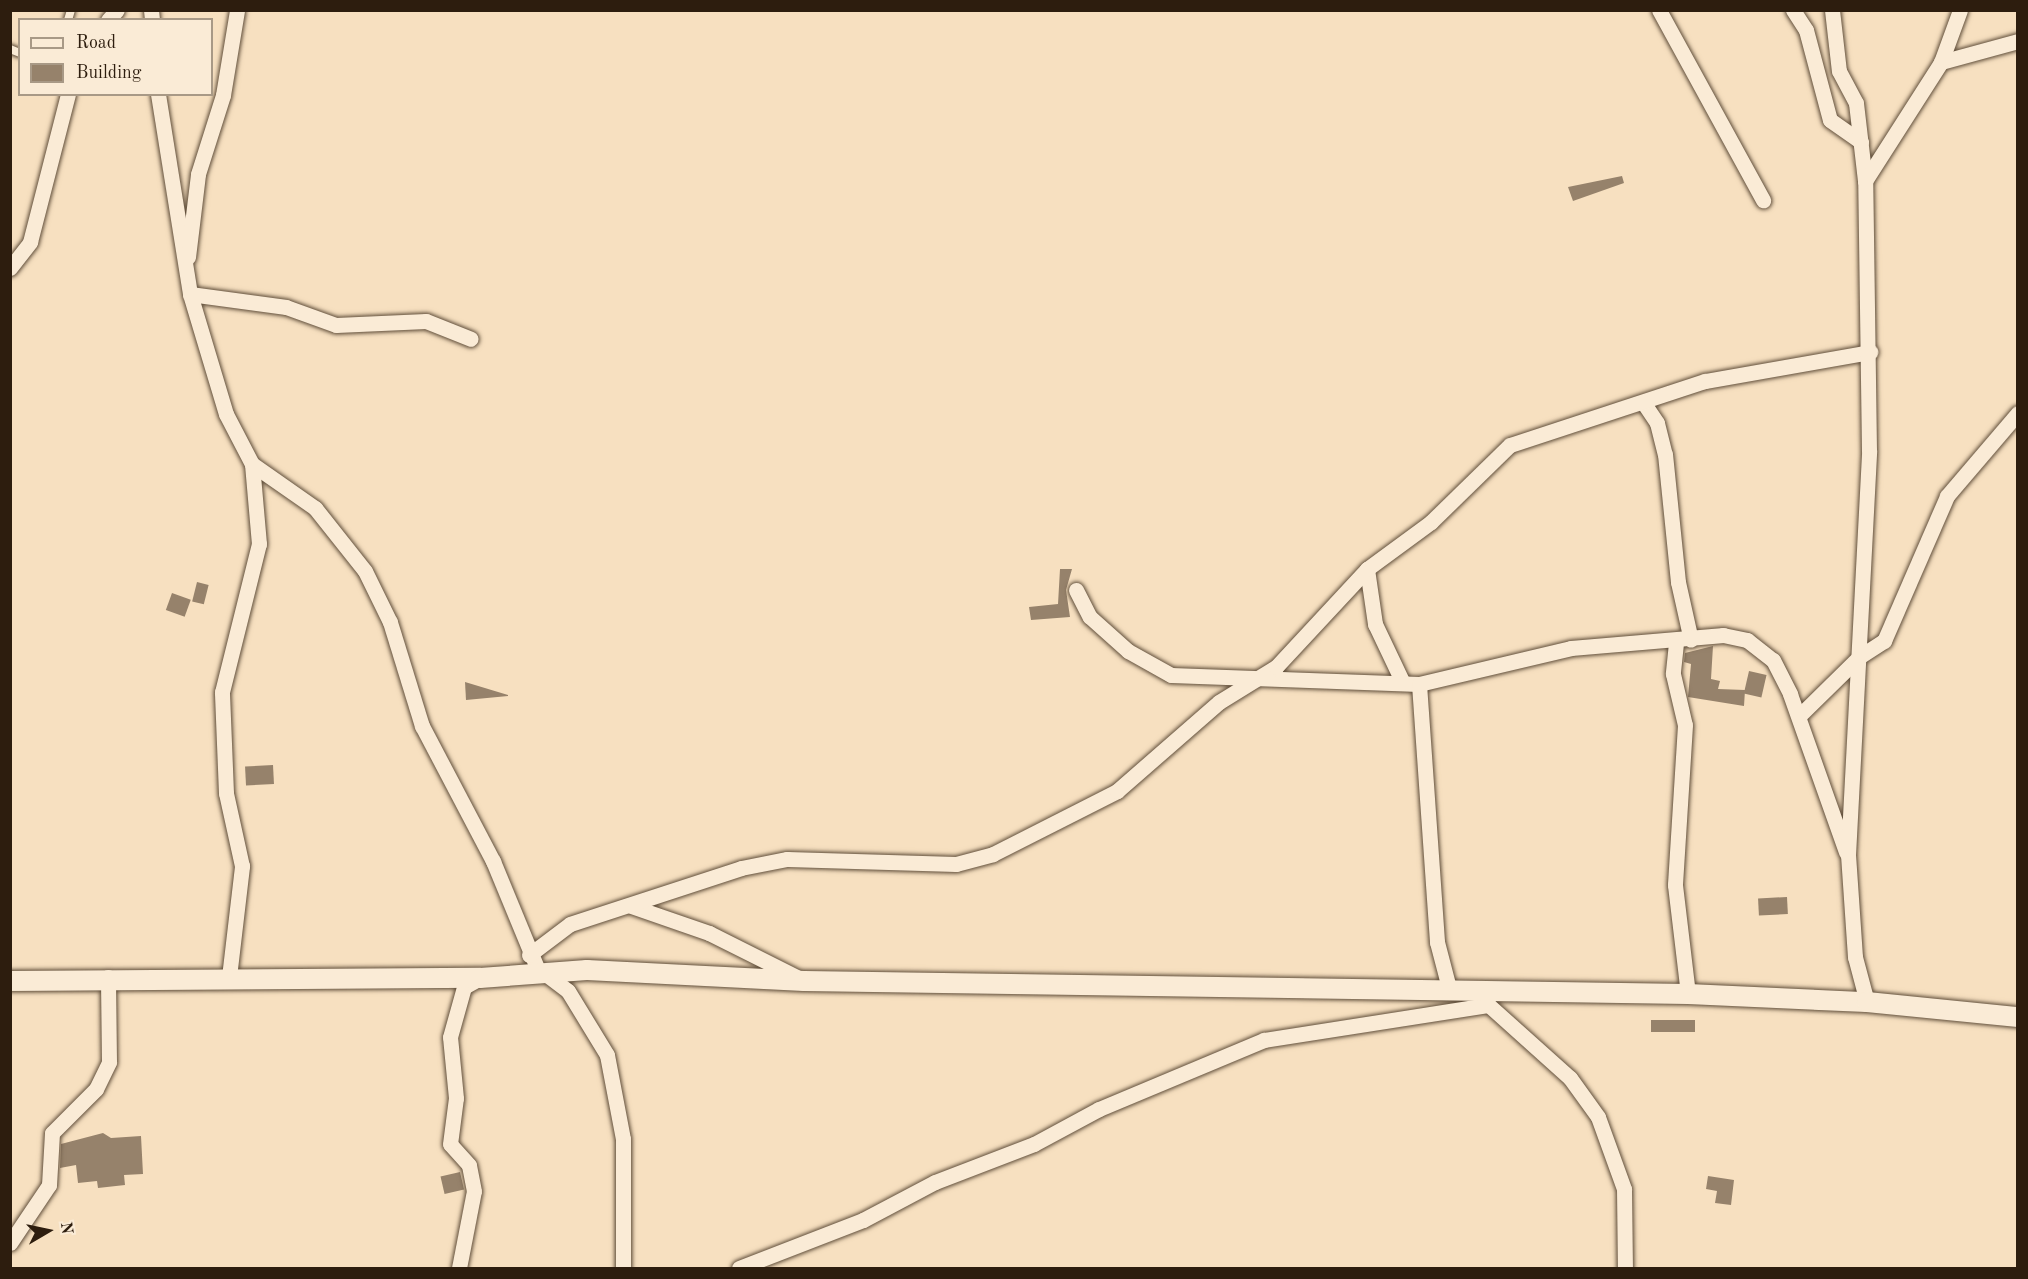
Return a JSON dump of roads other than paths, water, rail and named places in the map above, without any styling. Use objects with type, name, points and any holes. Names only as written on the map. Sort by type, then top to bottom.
[{"type":"street","points":[[186,272],[198,174],[223,95],[237,10]]},
{"type":"street","points":[[1659,10],[1763,200]]},
{"type":"street","points":[[1793,10],[1806,30],[1830,120],[1861,142]]},
{"type":"street","points":[[1832,10],[1839,71],[1856,103],[1865,181],[1870,352],[1859,657],[1848,855],[1856,957],[1867,1002]]},
{"type":"street","points":[[1865,181],[1941,62],[1960,10]]},
{"type":"street","points":[[1941,62],[2018,41]]},
{"type":"street","points":[[10,268],[30,242],[67,96]]},
{"type":"street","points":[[158,96],[190,294],[220,397],[252,464],[259,544],[222,692],[226,794],[242,866],[229,977]]},
{"type":"street","points":[[190,294],[254,300],[336,325],[426,321],[471,339]]},
{"type":"street","points":[[529,955],[570,924],[631,906],[741,868],[787,859],[976,860],[1117,791],[1219,702],[1261,678],[1367,569],[1431,522],[1510,445],[1705,381],[1870,352]]},
{"type":"street","points":[[1643,402],[1657,423],[1665,454],[1683,641],[1673,674],[1685,724],[1675,885],[1688,994]]},
{"type":"street","points":[[1800,715],[1859,657],[1877,647],[1892,627],[1947,496],[2018,413]]},
{"type":"street","points":[[252,464],[315,508],[365,571],[390,622],[422,726],[493,861],[529,955],[543,975],[568,991],[606,1055],[623,1138],[623,1269]]},
{"type":"street","points":[[1367,569],[1375,624],[1411,684],[1437,942],[1449,988]]},
{"type":"street","points":[[1076,590],[1090,617],[1156,670],[1261,678],[1411,684],[1571,648],[1683,641],[1723,635],[1762,648],[1800,715],[1826,806],[1848,855]]},
{"type":"street","points":[[631,906],[708,933],[804,981]]},
{"type":"street","points":[[10,981],[108,977],[480,978],[587,970],[804,981],[1449,988],[1481,998],[1570,1078],[1598,1116],[1624,1189],[1625,1269]]},
{"type":"street","points":[[10,1244],[49,1185],[52,1133],[96,1089],[109,1062],[108,977]]},
{"type":"street","points":[[459,1269],[474,1191],[469,1166],[450,1144],[456,1098],[450,1036],[464,987],[480,978]]},
{"type":"street","points":[[739,1269],[863,1220],[935,1182],[1034,1144],[1090,1114],[1264,1040],[1481,998],[1688,994],[1867,1002],[2018,1017]]}]
